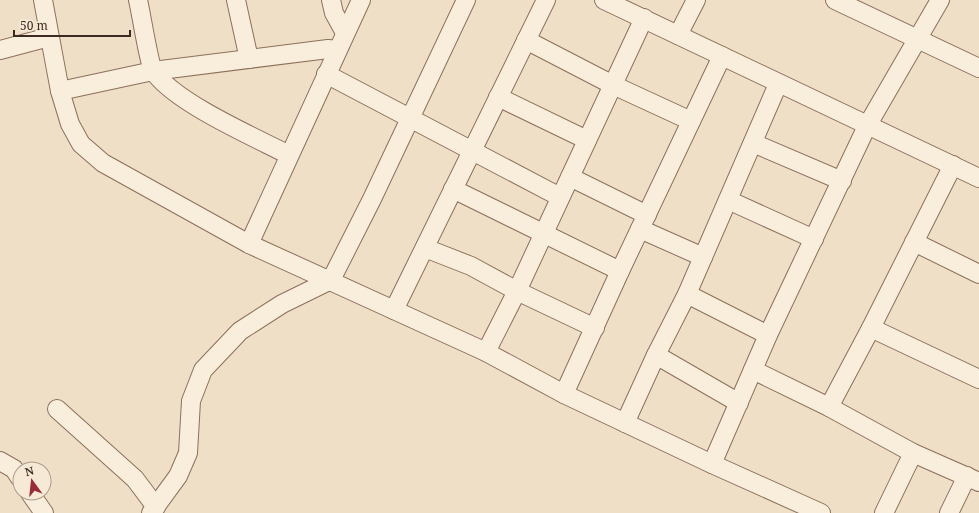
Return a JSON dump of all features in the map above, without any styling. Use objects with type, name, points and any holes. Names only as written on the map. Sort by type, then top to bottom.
[{"type":"street","points":[[42,0],[60,91],[70,124],[81,144],[103,163],[249,244],[331,280],[486,352],[564,394],[712,464],[821,513]]},
{"type":"street","points":[[138,0],[153,71],[170,88],[193,105],[289,155]]},
{"type":"street","points":[[236,0],[249,59]]},
{"type":"street","points":[[331,0],[334,13],[345,33]]},
{"type":"street","points":[[249,244],[361,0]]},
{"type":"street","points":[[58,409],[135,479],[153,510],[178,476],[188,453],[191,401],[203,370],[240,331],[282,304],[331,280],[372,199],[466,0]]},
{"type":"street","points":[[394,310],[546,0]]},
{"type":"street","points":[[604,0],[778,84],[979,178]]},
{"type":"street","points":[[678,35],[696,0]]},
{"type":"street","points":[[836,0],[979,68]]},
{"type":"street","points":[[712,464],[768,334],[867,126],[940,0]]},
{"type":"street","points":[[486,352],[517,291],[543,232],[644,18]]},
{"type":"street","points":[[0,50],[49,37]]},
{"type":"street","points":[[526,40],[613,86],[691,121]]},
{"type":"street","points":[[60,91],[153,71],[328,49],[337,50]]},
{"type":"street","points":[[564,394],[620,271],[722,56]]},
{"type":"street","points":[[326,74],[560,197]]},
{"type":"street","points":[[625,423],[656,355],[687,294],[778,84]]},
{"type":"street","points":[[498,96],[587,140]]},
{"type":"street","points":[[753,143],[842,181]]},
{"type":"street","points":[[829,407],[871,328],[953,165]]},
{"type":"street","points":[[570,177],[703,257]]},
{"type":"street","points":[[453,189],[620,271]]},
{"type":"street","points":[[728,200],[814,240]]},
{"type":"street","points":[[914,242],[979,274]]},
{"type":"street","points":[[425,248],[471,266],[517,291],[595,328]]},
{"type":"street","points":[[687,294],[768,334]]},
{"type":"street","points":[[871,328],[979,379]]},
{"type":"street","points":[[656,355],[739,403]]},
{"type":"street","points":[[753,370],[829,407],[913,453],[973,479],[949,513]]},
{"type":"street","points":[[884,513],[913,453]]},
{"type":"street","points":[[0,461],[12,468]]},
{"type":"street","points":[[36,501],[44,513]]}]
